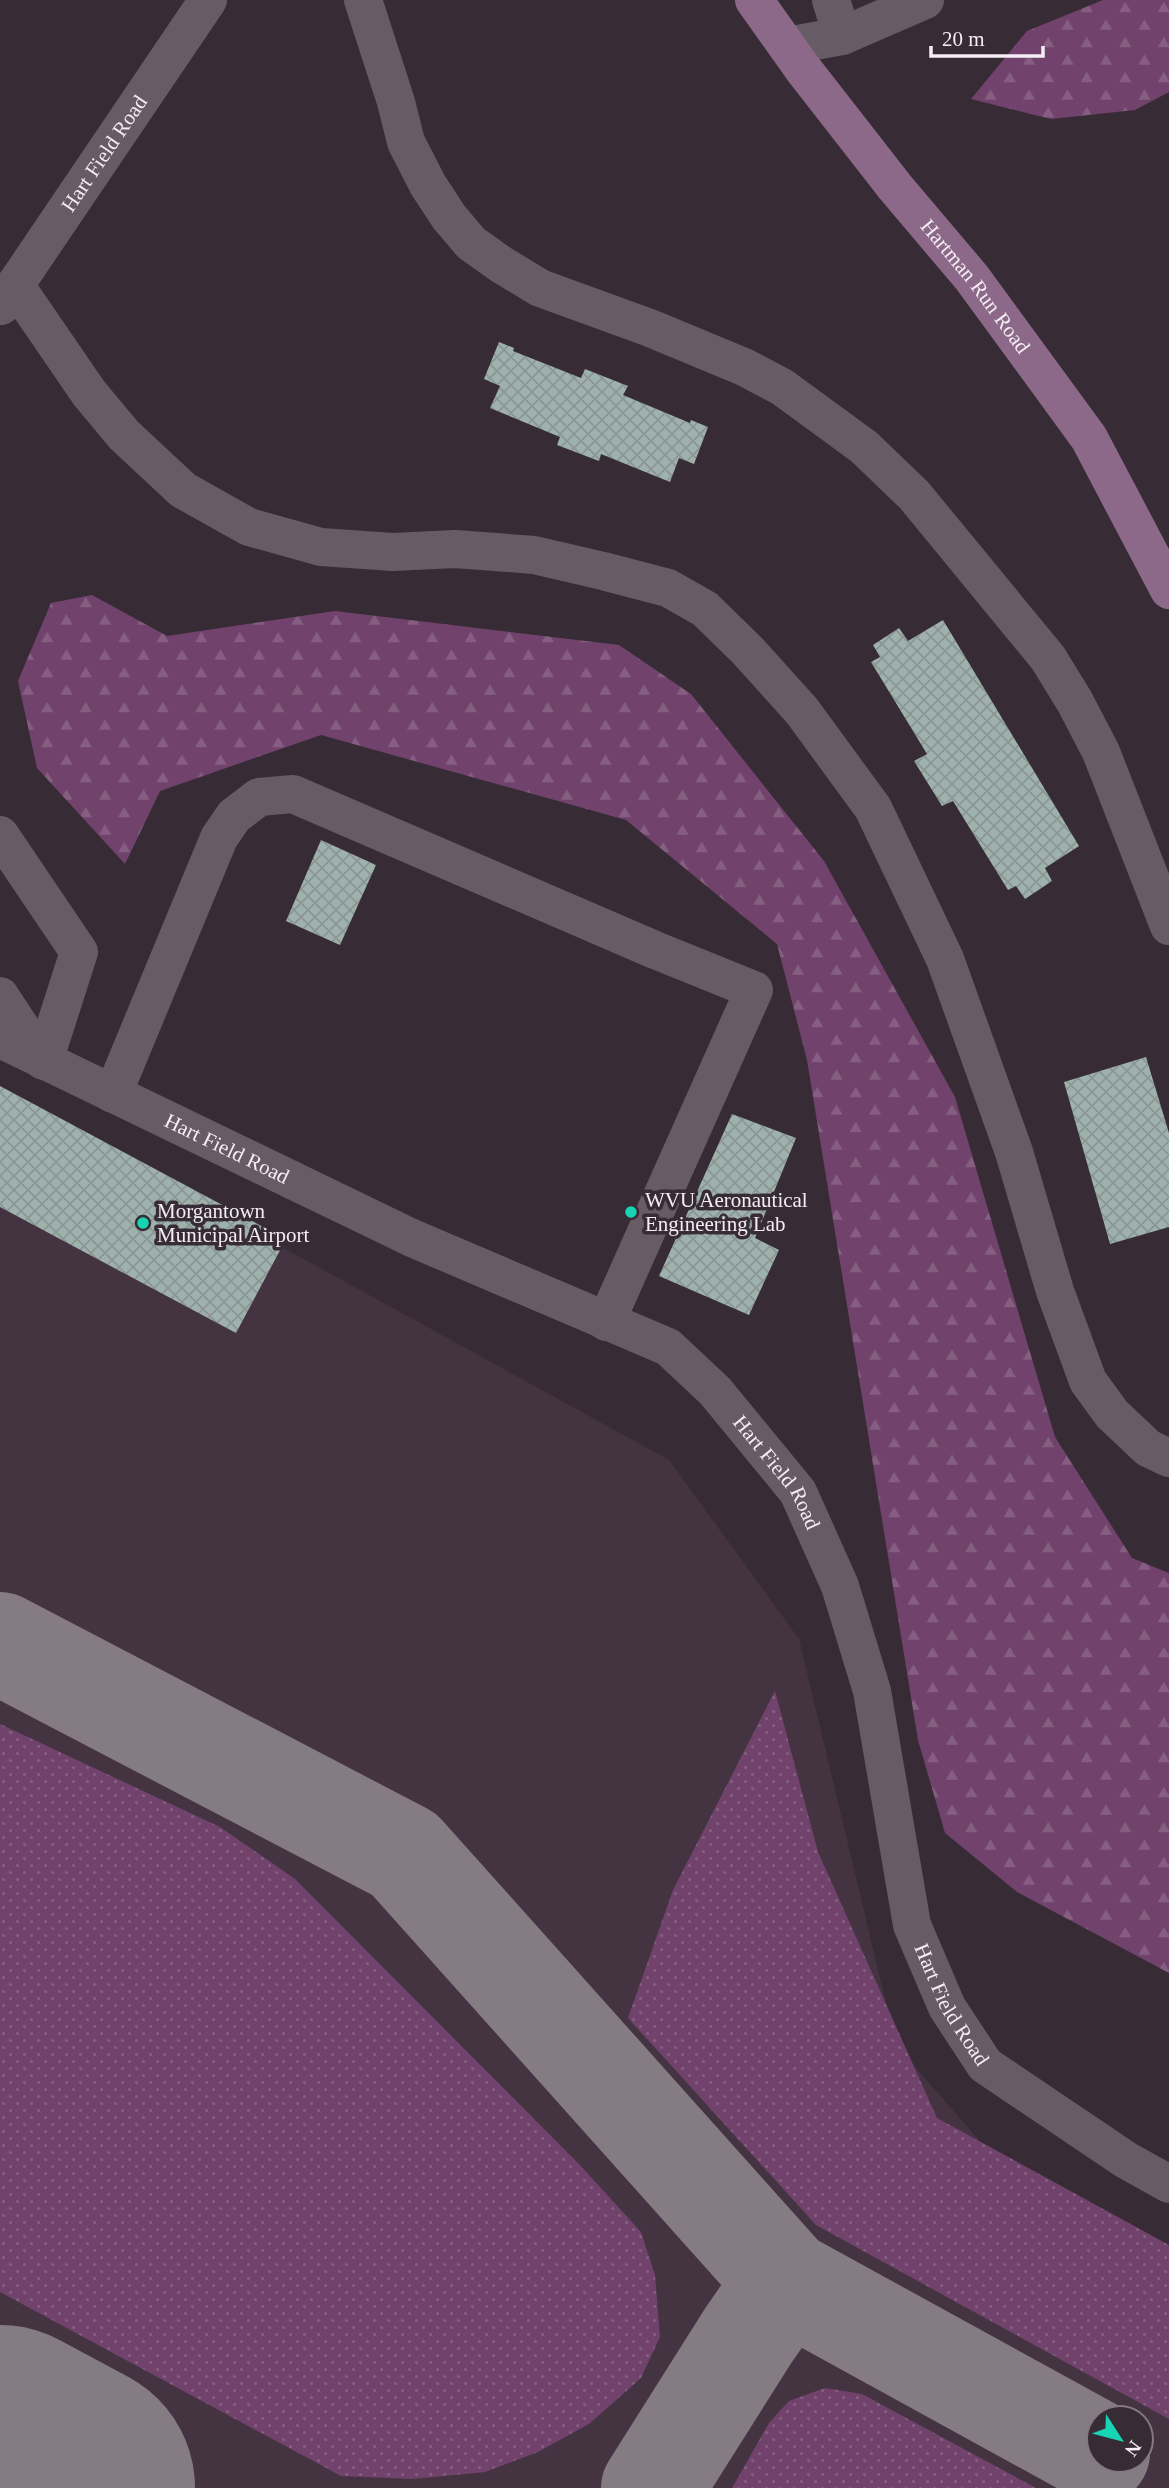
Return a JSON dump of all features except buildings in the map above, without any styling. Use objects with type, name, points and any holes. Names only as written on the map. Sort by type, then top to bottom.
[{"type":"main road","name":"Hartman Run Road","points":[[754,0],[895,187],[972,278],[1075,418],[1096,450],[1169,590]]},
{"type":"street","name":"Hart Field Road","points":[[8,297],[208,0]]},
{"type":"street","points":[[363,0],[406,142],[428,185],[449,217],[471,243],[540,288],[650,328],[744,367],[782,387],[864,447],[914,495],[1048,657],[1075,702],[1101,752],[1169,926]]},
{"type":"street","points":[[831,0],[842,36]]},
{"type":"street","points":[[787,46],[842,36],[925,0]]},
{"type":"street","points":[[8,297],[124,435],[183,491],[249,527],[321,547],[393,552],[455,549],[534,555],[603,570],[668,588],[705,610],[748,651],[802,711],[873,808],[945,959],[1014,1153],[1055,1291],[1088,1381],[1112,1415],[1148,1448],[1169,1458]]},
{"type":"street","points":[[113,1094],[219,838],[234,816],[259,797],[293,794],[655,950],[754,989],[606,1322]]},
{"type":"street","points":[[0,835],[79,953],[44,1061]]},
{"type":"street","points":[[0,996],[44,1061]]},
{"type":"street","name":"Hart Field Road","points":[[0,1039],[412,1238],[668,1347],[715,1391],[798,1492],[840,1587],[872,1692],[912,1926],[947,2007],[985,2065],[1126,2160],[1169,2184]]},
{"type":"shaded area","name":"Morgantown Municipal Airport","points":[[0,1092],[669,1460],[799,1639],[896,2045],[985,2147],[1169,2253],[1169,2488],[0,2488]]},
{"type":"green space","points":[[1103,0],[1169,0],[1169,92],[1135,110],[1051,119],[971,99],[1027,31]]},
{"type":"green space","points":[[92,595],[167,636],[335,611],[619,645],[691,694],[824,861],[955,1097],[1055,1437],[1132,1558],[1169,1573],[1169,1973],[1017,1892],[945,1833],[918,1740],[807,1060],[777,944],[626,820],[321,735],[160,791],[125,864],[37,768],[18,681],[51,603]]},
{"type":"green space","points":[[775,1691],[818,1852],[937,2118],[1169,2245],[1169,2419],[1155,2411],[1155,2404],[1142,2404],[816,2225],[628,2018],[673,1890]]},
{"type":"green space","points":[[0,1724],[220,1827],[295,1879],[580,2165],[641,2232],[655,2275],[660,2337],[641,2378],[589,2424],[538,2452],[485,2472],[413,2479],[341,2476],[0,2292]]},
{"type":"green space","points":[[825,2388],[862,2394],[1036,2488],[732,2488],[769,2423],[789,2401]]},
{"type":"taxiway","points":[[0,1643],[404,1854],[786,2281],[1085,2445]]},
{"type":"taxiway","points":[[652,2488],[786,2281]]},
{"type":"runway","points":[[0,2451],[69,2488]]},
{"type":"place","name":"WVU Aeronautical Engineering Lab","points":[[631,1212]]},
{"type":"place","name":"Morgantown Municipal Airport","points":[[143,1223]]}]
